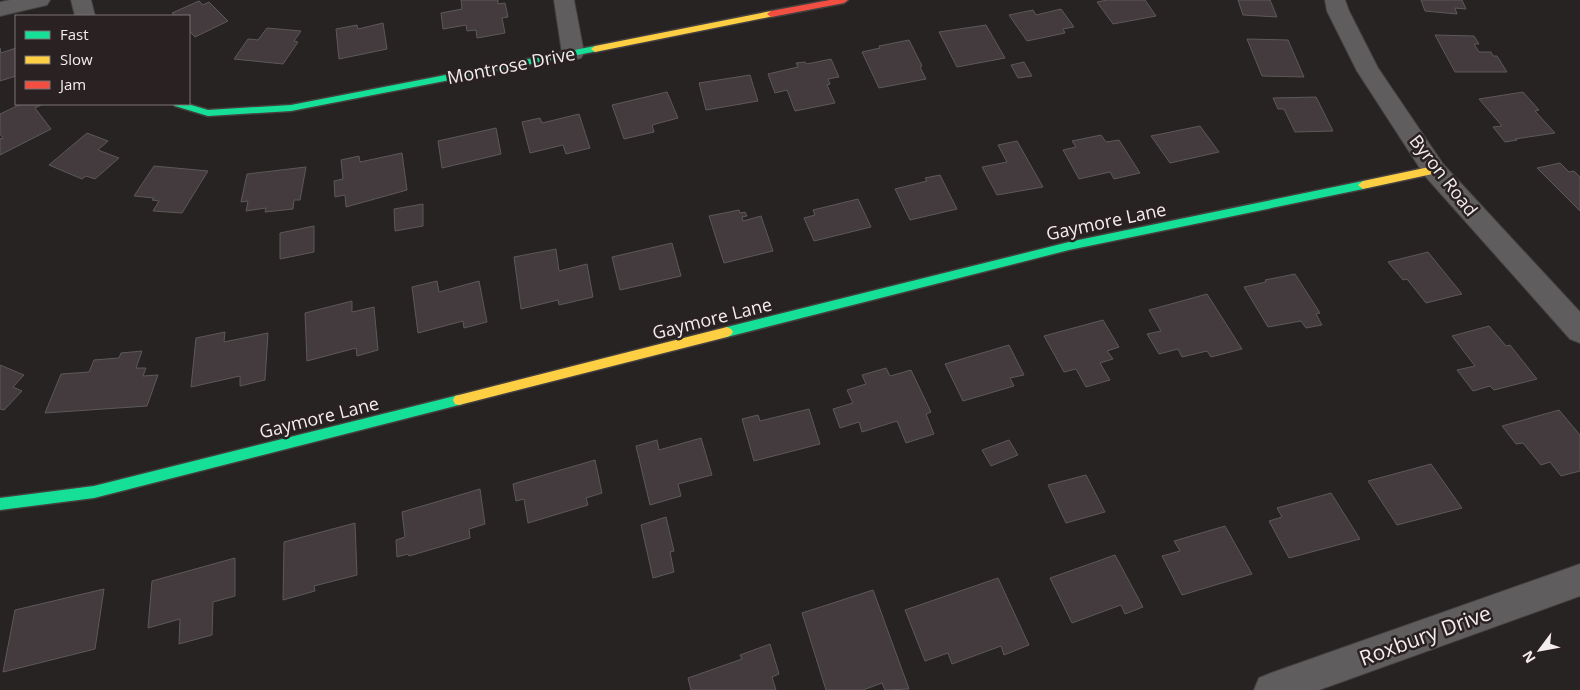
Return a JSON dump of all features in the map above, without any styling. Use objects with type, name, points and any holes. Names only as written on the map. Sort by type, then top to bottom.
[{"type":"street","points":[[0,9],[40,0]]},
{"type":"street","points":[[81,0],[85,15]]},
{"type":"street","points":[[564,0],[573,53]]},
{"type":"street","name":"Montrose Drive","points":[[181,105],[208,113],[291,108],[844,0]]},
{"type":"street","name":"Byron Road","points":[[1335,0],[1338,11],[1368,71],[1434,170],[1580,331]]},
{"type":"street","name":"Gaymore Lane","points":[[0,504],[94,492],[1070,246],[1434,170]]},
{"type":"street","name":"Roxbury Drive","points":[[1271,690],[1580,580]]},
{"type":"building","points":[[461,0],[498,0],[498,4],[505,3],[508,17],[502,18],[505,33],[477,38],[476,30],[467,31],[466,25],[443,29],[441,13],[462,9]]},
{"type":"building","points":[[1107,0],[1145,0],[1156,16],[1113,24],[1097,2]]},
{"type":"building","points":[[1238,0],[1270,0],[1277,17],[1243,15]]},
{"type":"building","points":[[1421,0],[1462,0],[1466,9],[1455,8],[1457,14],[1425,11]]},
{"type":"building","points":[[199,1],[203,5],[209,2],[228,21],[195,37],[190,32],[190,15],[174,15],[172,13]]},
{"type":"building","points":[[1061,9],[1074,27],[1063,29],[1065,33],[1027,41],[1009,15],[1033,10],[1036,15]]},
{"type":"building","points":[[383,23],[387,49],[339,59],[336,29],[357,25],[358,29]]},
{"type":"building","points":[[986,25],[1005,58],[957,67],[939,32]]},
{"type":"building","points":[[267,28],[301,31],[294,41],[298,42],[283,64],[234,59],[248,39],[258,40]]},
{"type":"building","points":[[1435,35],[1474,36],[1479,44],[1474,44],[1479,52],[1491,52],[1493,56],[1497,56],[1507,72],[1455,72]]},
{"type":"building","points":[[1247,39],[1288,40],[1304,77],[1262,76]]},
{"type":"building","points":[[909,40],[922,66],[920,67],[926,79],[879,88],[862,52],[880,48],[879,46]]},
{"type":"building","points":[[0,48],[1,53],[15,48],[15,76],[0,81]]},
{"type":"building","points":[[831,59],[839,77],[828,79],[830,84],[827,85],[835,103],[795,111],[787,90],[775,93],[768,74],[798,67],[796,63],[805,62],[807,64]]},
{"type":"building","points":[[1024,62],[1032,76],[1018,78],[1011,65]]},
{"type":"building","points":[[750,75],[758,101],[706,110],[699,83]]},
{"type":"building","points":[[667,92],[678,118],[652,125],[654,132],[624,139],[612,105]]},
{"type":"building","points":[[1523,92],[1539,110],[1535,111],[1555,133],[1505,142],[1493,127],[1502,126],[1479,99]]},
{"type":"building","points":[[1316,97],[1333,131],[1295,132],[1284,109],[1278,109],[1273,98]]},
{"type":"building","points":[[19,105],[41,105],[35,108],[51,129],[0,155],[0,139],[3,138],[0,134],[0,114]]},
{"type":"building","points":[[579,114],[590,148],[566,154],[563,145],[530,153],[522,122],[540,118],[542,123]]},
{"type":"building","points":[[1200,126],[1219,152],[1170,163],[1151,136]]},
{"type":"building","points":[[496,128],[501,154],[442,168],[438,141]]},
{"type":"building","points":[[87,133],[108,141],[98,150],[119,158],[95,179],[86,176],[82,179],[49,165]]},
{"type":"building","points":[[1101,135],[1106,142],[1119,140],[1140,173],[1114,179],[1110,172],[1079,179],[1063,150],[1076,147],[1072,141]]},
{"type":"building","points":[[1017,141],[1043,187],[997,195],[982,167],[1007,162],[998,145]]},
{"type":"building","points":[[402,153],[407,190],[346,207],[345,195],[335,197],[334,181],[343,179],[341,160],[359,156],[360,162]]},
{"type":"building","points":[[1560,163],[1569,172],[1574,171],[1580,177],[1580,211],[1537,168]]},
{"type":"building","points":[[154,166],[208,171],[182,213],[153,211],[159,201],[152,200],[154,198],[134,196]]},
{"type":"building","points":[[306,167],[300,200],[294,200],[293,209],[265,212],[266,208],[246,211],[248,201],[241,202],[247,174]]},
{"type":"building","points":[[940,175],[957,209],[910,220],[895,189],[927,181],[925,178]]},
{"type":"building","points":[[858,199],[871,227],[814,241],[804,218],[815,215],[813,210]]},
{"type":"building","points":[[423,204],[423,226],[395,231],[394,209]]},
{"type":"building","points":[[739,210],[740,213],[745,212],[747,216],[742,217],[743,221],[761,216],[773,251],[724,263],[709,216]]},
{"type":"building","points":[[314,226],[314,252],[280,259],[280,233]]},
{"type":"building","points":[[672,243],[681,276],[620,290],[612,257]]},
{"type":"building","points":[[556,249],[559,271],[587,264],[593,297],[559,305],[558,300],[521,309],[514,257]]},
{"type":"building","points":[[1428,252],[1462,294],[1426,303],[1407,279],[1403,280],[1388,262]]},
{"type":"building","points":[[1295,274],[1320,313],[1316,314],[1322,325],[1306,328],[1301,321],[1268,327],[1244,287],[1266,282],[1265,280]]},
{"type":"building","points":[[437,281],[439,292],[479,281],[487,322],[464,328],[463,321],[418,333],[412,287]]},
{"type":"building","points":[[1207,294],[1242,349],[1211,357],[1207,351],[1182,357],[1178,349],[1159,354],[1147,334],[1161,331],[1149,310]]},
{"type":"building","points":[[352,301],[352,312],[374,307],[378,350],[357,356],[356,348],[307,361],[305,313]]},
{"type":"building","points":[[1103,320],[1119,347],[1107,351],[1113,359],[1100,363],[1110,380],[1086,387],[1076,369],[1064,372],[1044,336]]},
{"type":"building","points":[[1489,326],[1506,346],[1510,345],[1537,379],[1494,390],[1490,386],[1473,391],[1457,370],[1475,366],[1452,336]]},
{"type":"building","points":[[225,332],[224,342],[268,333],[265,380],[240,386],[240,376],[191,387],[196,338]]},
{"type":"building","points":[[1009,345],[1024,375],[1010,378],[1014,386],[963,401],[945,364]]},
{"type":"building","points":[[142,351],[136,368],[146,368],[143,376],[158,375],[147,406],[45,413],[61,374],[89,372],[94,360],[119,358],[121,353]]},
{"type":"building","points":[[0,365],[24,375],[13,387],[22,391],[4,410],[0,409]]},
{"type":"building","points":[[886,368],[890,376],[911,370],[931,412],[926,414],[934,434],[906,443],[897,421],[862,432],[859,422],[840,428],[833,409],[853,403],[847,390],[866,384],[862,375]]},
{"type":"building","points":[[809,409],[820,444],[754,461],[742,419],[758,415],[760,421]]},
{"type":"building","points":[[1559,410],[1580,435],[1580,471],[1561,476],[1550,462],[1541,465],[1523,443],[1516,444],[1502,426]]},
{"type":"building","points":[[701,438],[712,475],[678,484],[681,496],[650,505],[636,446],[657,440],[659,450]]},
{"type":"building","points":[[1009,440],[1018,455],[991,466],[982,450]]},
{"type":"building","points":[[595,460],[602,493],[586,498],[588,505],[528,523],[524,499],[516,501],[513,484]]},
{"type":"building","points":[[1431,464],[1462,508],[1397,525],[1368,481]]},
{"type":"building","points":[[1086,475],[1105,512],[1066,523],[1048,485]]},
{"type":"building","points":[[480,489],[485,524],[469,529],[470,538],[409,556],[408,554],[397,557],[396,540],[405,537],[402,512]]},
{"type":"building","points":[[1331,493],[1360,539],[1289,558],[1269,521],[1282,517],[1277,508]]},
{"type":"building","points":[[666,517],[674,551],[670,552],[674,572],[653,578],[641,525]]},
{"type":"building","points":[[355,523],[357,575],[314,586],[315,591],[283,600],[284,542]]},
{"type":"building","points":[[1225,526],[1252,574],[1182,595],[1162,556],[1180,551],[1174,541]]},
{"type":"building","points":[[1115,555],[1143,607],[1125,614],[1121,605],[1072,623],[1050,578]]},
{"type":"building","points":[[235,558],[235,596],[213,602],[212,635],[179,644],[180,619],[148,628],[152,581]]},
{"type":"building","points":[[998,578],[1029,645],[1004,655],[1001,646],[952,664],[948,653],[925,661],[905,610]]},
{"type":"building","points":[[104,589],[95,649],[3,672],[15,610]]},
{"type":"building","points":[[873,590],[909,689],[885,690],[882,683],[863,690],[826,690],[802,613]]},
{"type":"building","points":[[770,644],[779,674],[772,677],[776,690],[691,690],[688,678],[742,659],[740,655]]},
{"type":"traffic: fast","points":[[181,105],[208,113],[291,108],[595,49]]},
{"type":"traffic: fast","points":[[727,332],[1069,246],[1363,185]]},
{"type":"traffic: fast","points":[[0,504],[94,492],[459,400]]},
{"type":"traffic: slow","points":[[595,49],[771,14]]},
{"type":"traffic: slow","points":[[1363,185],[1434,170]]},
{"type":"traffic: slow","points":[[459,400],[727,332]]},
{"type":"traffic: jam","points":[[771,14],[844,0]]}]
